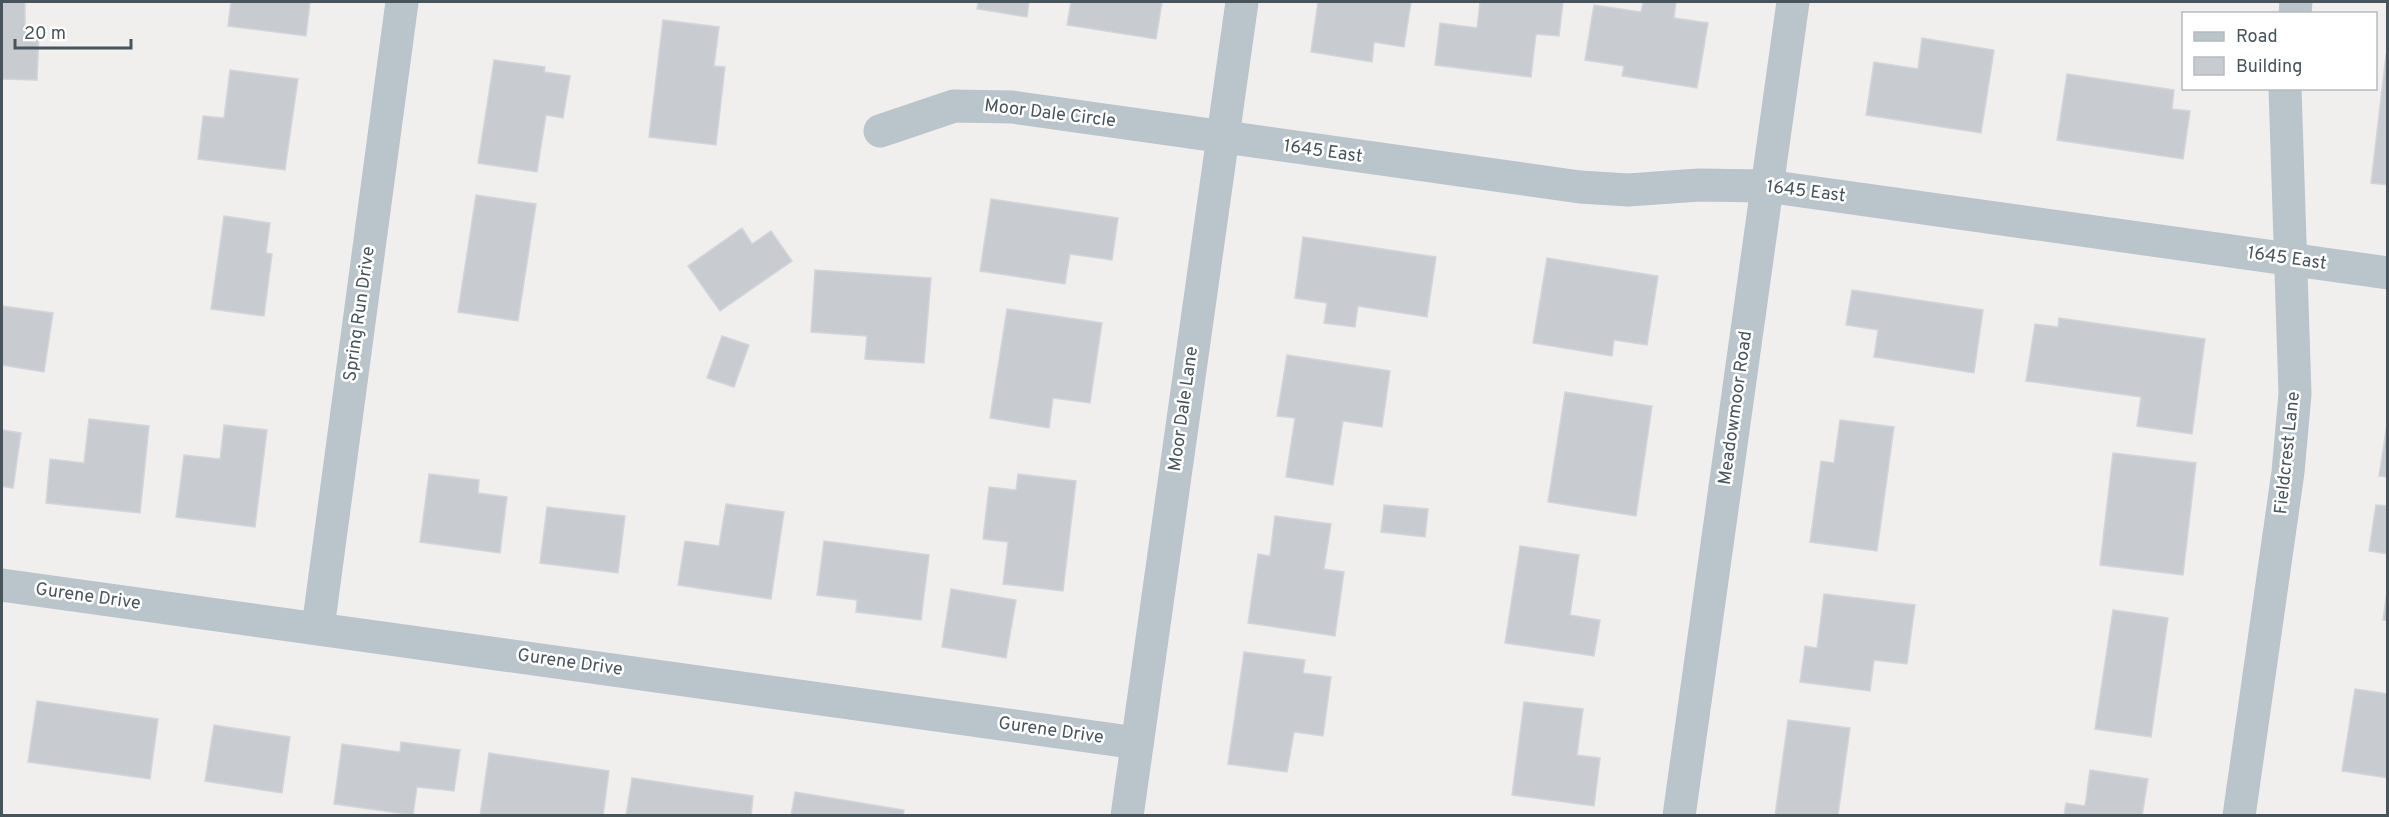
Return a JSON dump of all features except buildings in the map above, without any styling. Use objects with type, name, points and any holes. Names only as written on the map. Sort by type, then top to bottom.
[{"type":"street","name":"Spring Run Drive","points":[[318,628],[402,2]]},
{"type":"street","name":"Moor Dale Lane","points":[[1127,816],[1242,2]]},
{"type":"street","name":"Meadowmoor Road","points":[[1679,816],[1793,2]]},
{"type":"street","name":"Fieldcrest Lane","points":[[2239,816],[2288,472],[2294,405],[2286,90]]},
{"type":"street","name":"Moor Dale Circle","points":[[880,131],[954,106],[992,105],[1222,138]]},
{"type":"street","name":"1645 East","points":[[1222,138],[1604,190],[1699,185],[1767,186],[2388,273]]},
{"type":"street","name":"Gurene Drive","points":[[2,585],[1137,743]]}]
